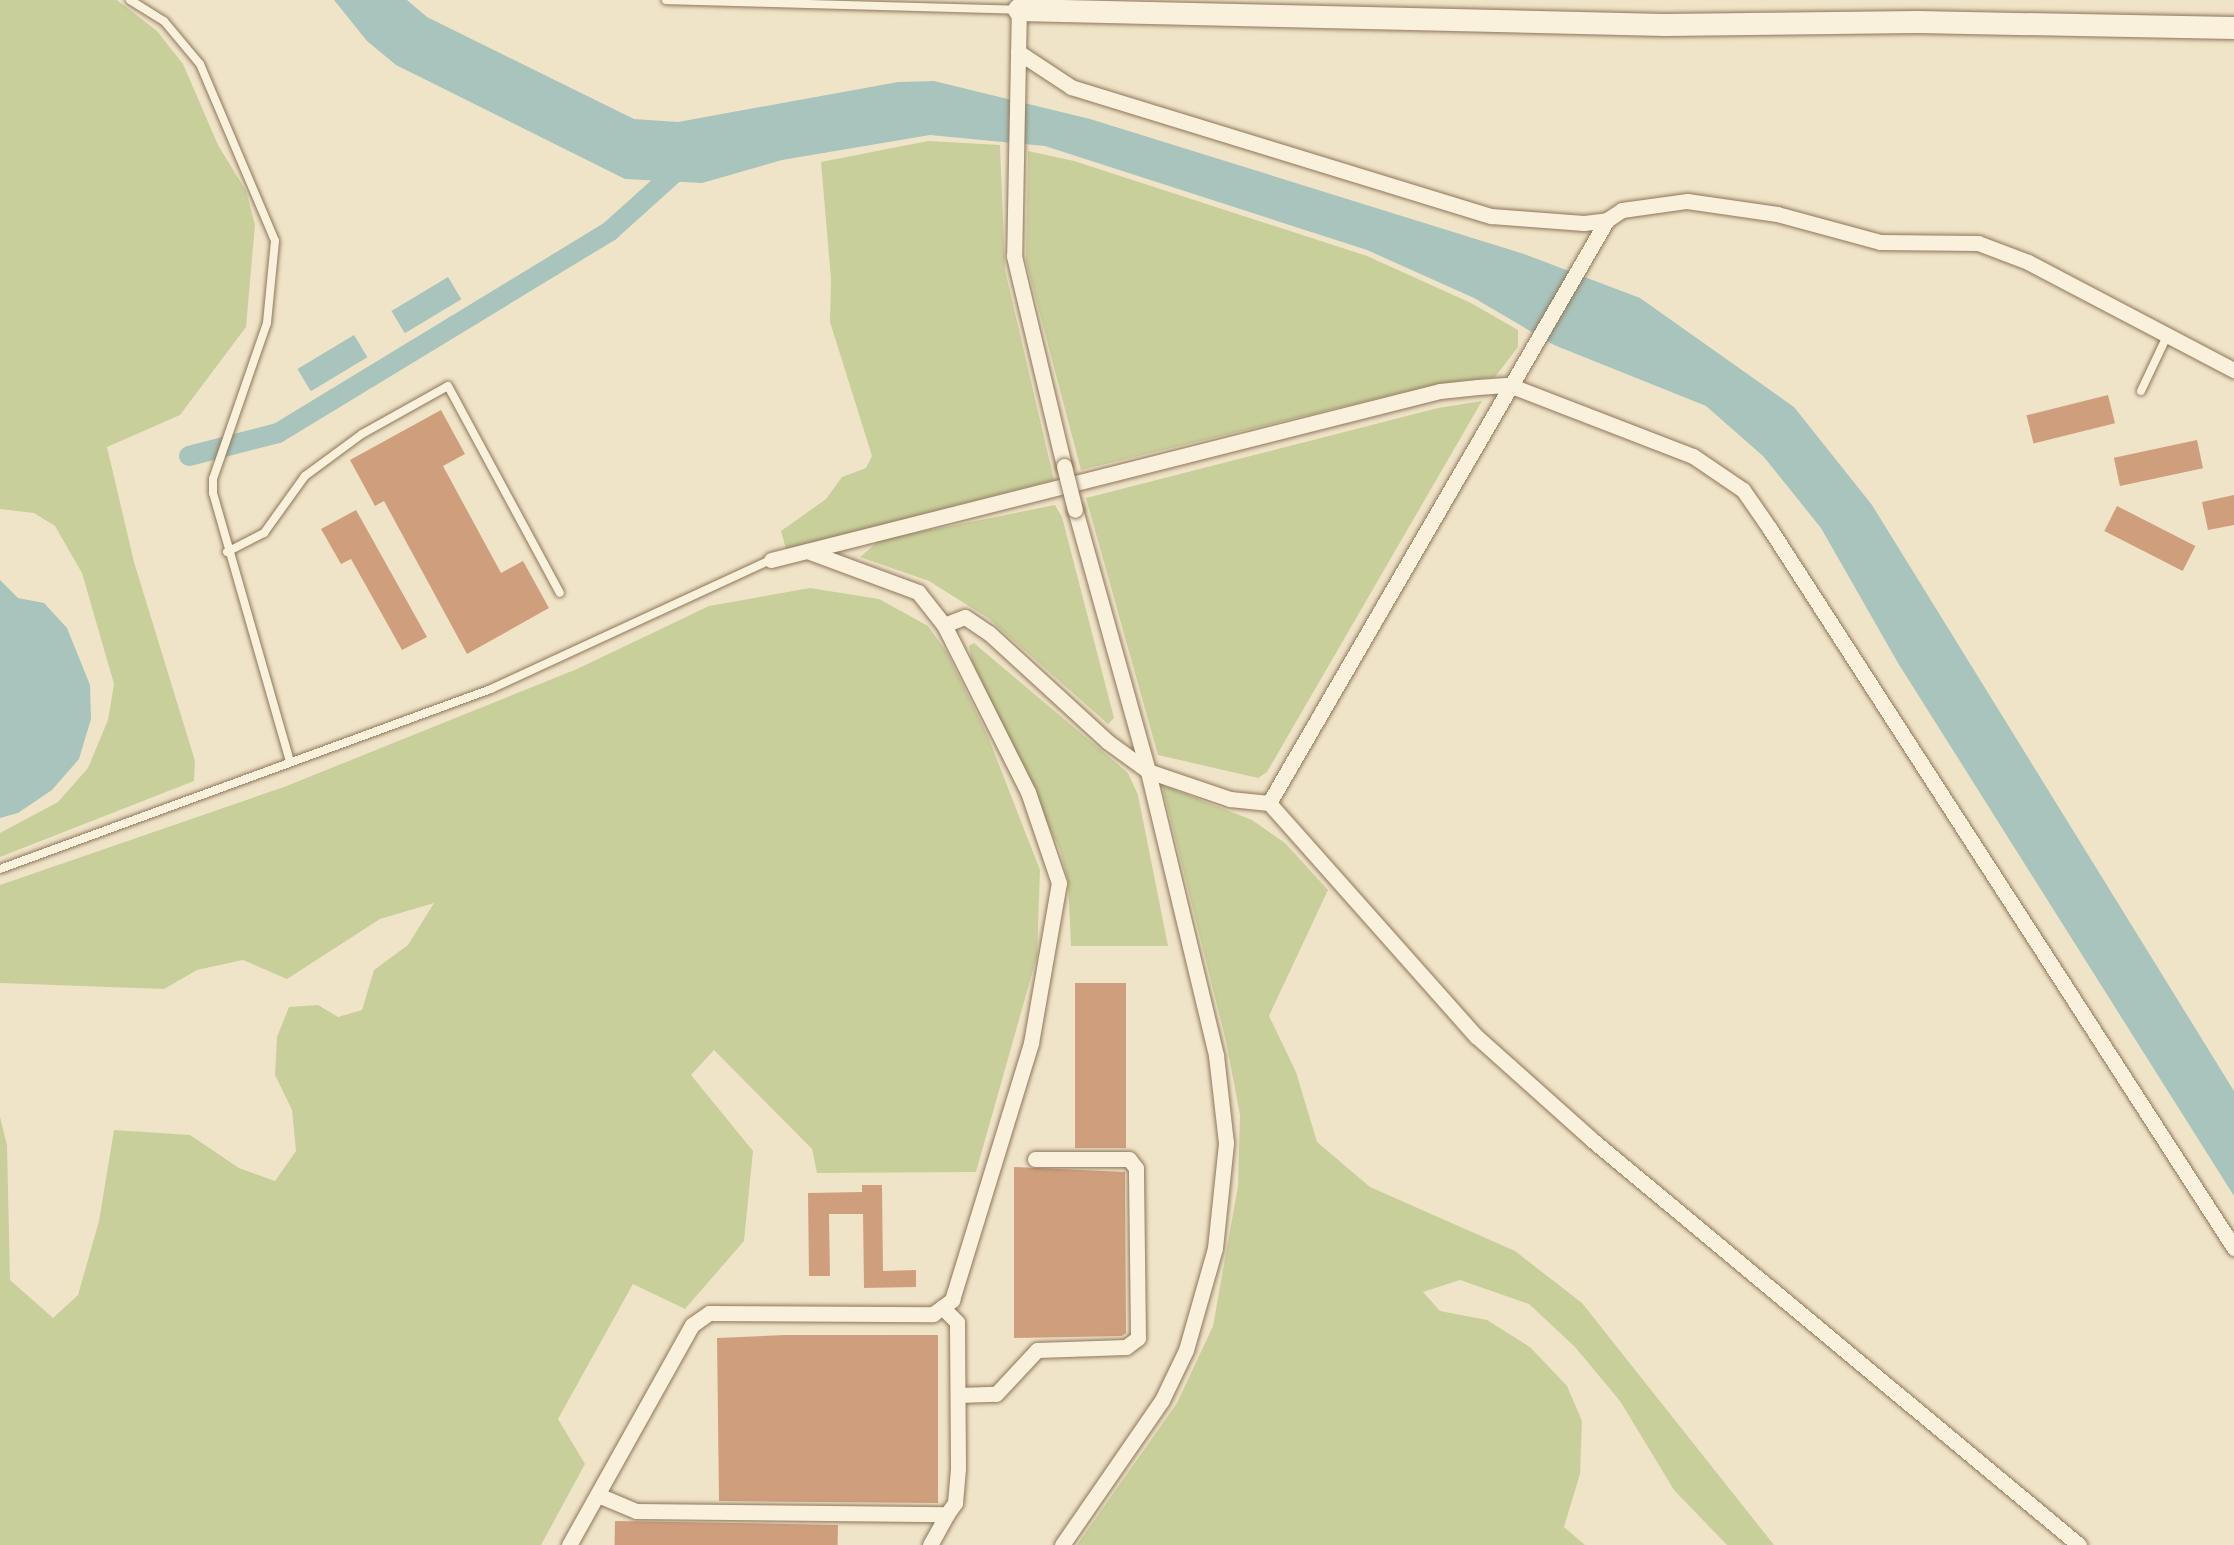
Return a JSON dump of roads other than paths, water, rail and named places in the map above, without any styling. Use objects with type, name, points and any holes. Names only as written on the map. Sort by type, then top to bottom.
[{"type":"street","points":[[1062,1545],[1170,1383],[1202,1305],[1222,1204],[1226,1143],[1216,1055],[1148,770],[1075,510],[1014,256],[1019,5],[1665,25],[1918,22],[2234,28]]},
{"type":"street","points":[[1018,52],[1071,87],[1491,216],[1533,221],[1607,220]]},
{"type":"street","points":[[1270,802],[1573,274],[1607,220],[1622,210],[1687,201],[1778,214],[1880,242],[1978,243],[2028,262],[2234,370]]},
{"type":"street","points":[[770,560],[1440,391],[1509,385],[1694,456],[1742,490],[2234,1248]]},
{"type":"street","points":[[569,1545],[692,1325],[709,1312],[933,1314],[952,1300],[1032,1043],[1059,884],[1028,792],[944,624],[918,592],[806,550]]},
{"type":"street","points":[[944,624],[966,617],[989,633],[1108,742],[1148,770],[1230,799],[1270,802],[1476,1036],[2078,1545]]},
{"type":"street","points":[[958,1395],[996,1394],[1037,1350],[1126,1347],[1138,1338],[1136,1168],[1129,1159],[1035,1158]]},
{"type":"street","points":[[930,1545],[955,1502],[957,1322],[942,1308]]},
{"type":"street","points":[[598,1494],[636,1510],[947,1514]]},
{"type":"lane","points":[[130,0],[164,21],[200,64],[275,241],[267,323],[213,493],[290,761]]},
{"type":"lane","points":[[666,0],[1019,5]]},
{"type":"lane","points":[[2141,391],[2168,336]]},
{"type":"lane","points":[[227,552],[264,533],[305,476],[448,386],[560,592]]},
{"type":"lane","points":[[0,869],[491,690],[770,560]]},
{"type":"water","points":[[334,0],[407,0],[427,17],[634,119],[678,122],[898,82],[934,81],[1090,119],[1524,254],[1640,298],[1794,407],[1872,505],[2234,1091],[2234,1196],[1898,663],[1821,528],[1763,456],[1706,406],[1554,345],[1474,298],[1367,250],[1045,146],[930,135],[782,160],[702,183],[625,179],[396,65],[367,41]]},
{"type":"water","points":[[448,277],[461,299],[405,333],[391,311]]},
{"type":"water","points":[[354,335],[367,357],[311,391],[297,369]]},
{"type":"water","points":[[0,580],[18,598],[44,603],[67,628],[90,685],[91,719],[79,759],[52,790],[18,813],[0,818]]},
{"type":"waterway","points":[[189,456],[278,433],[610,231],[681,167]]}]
